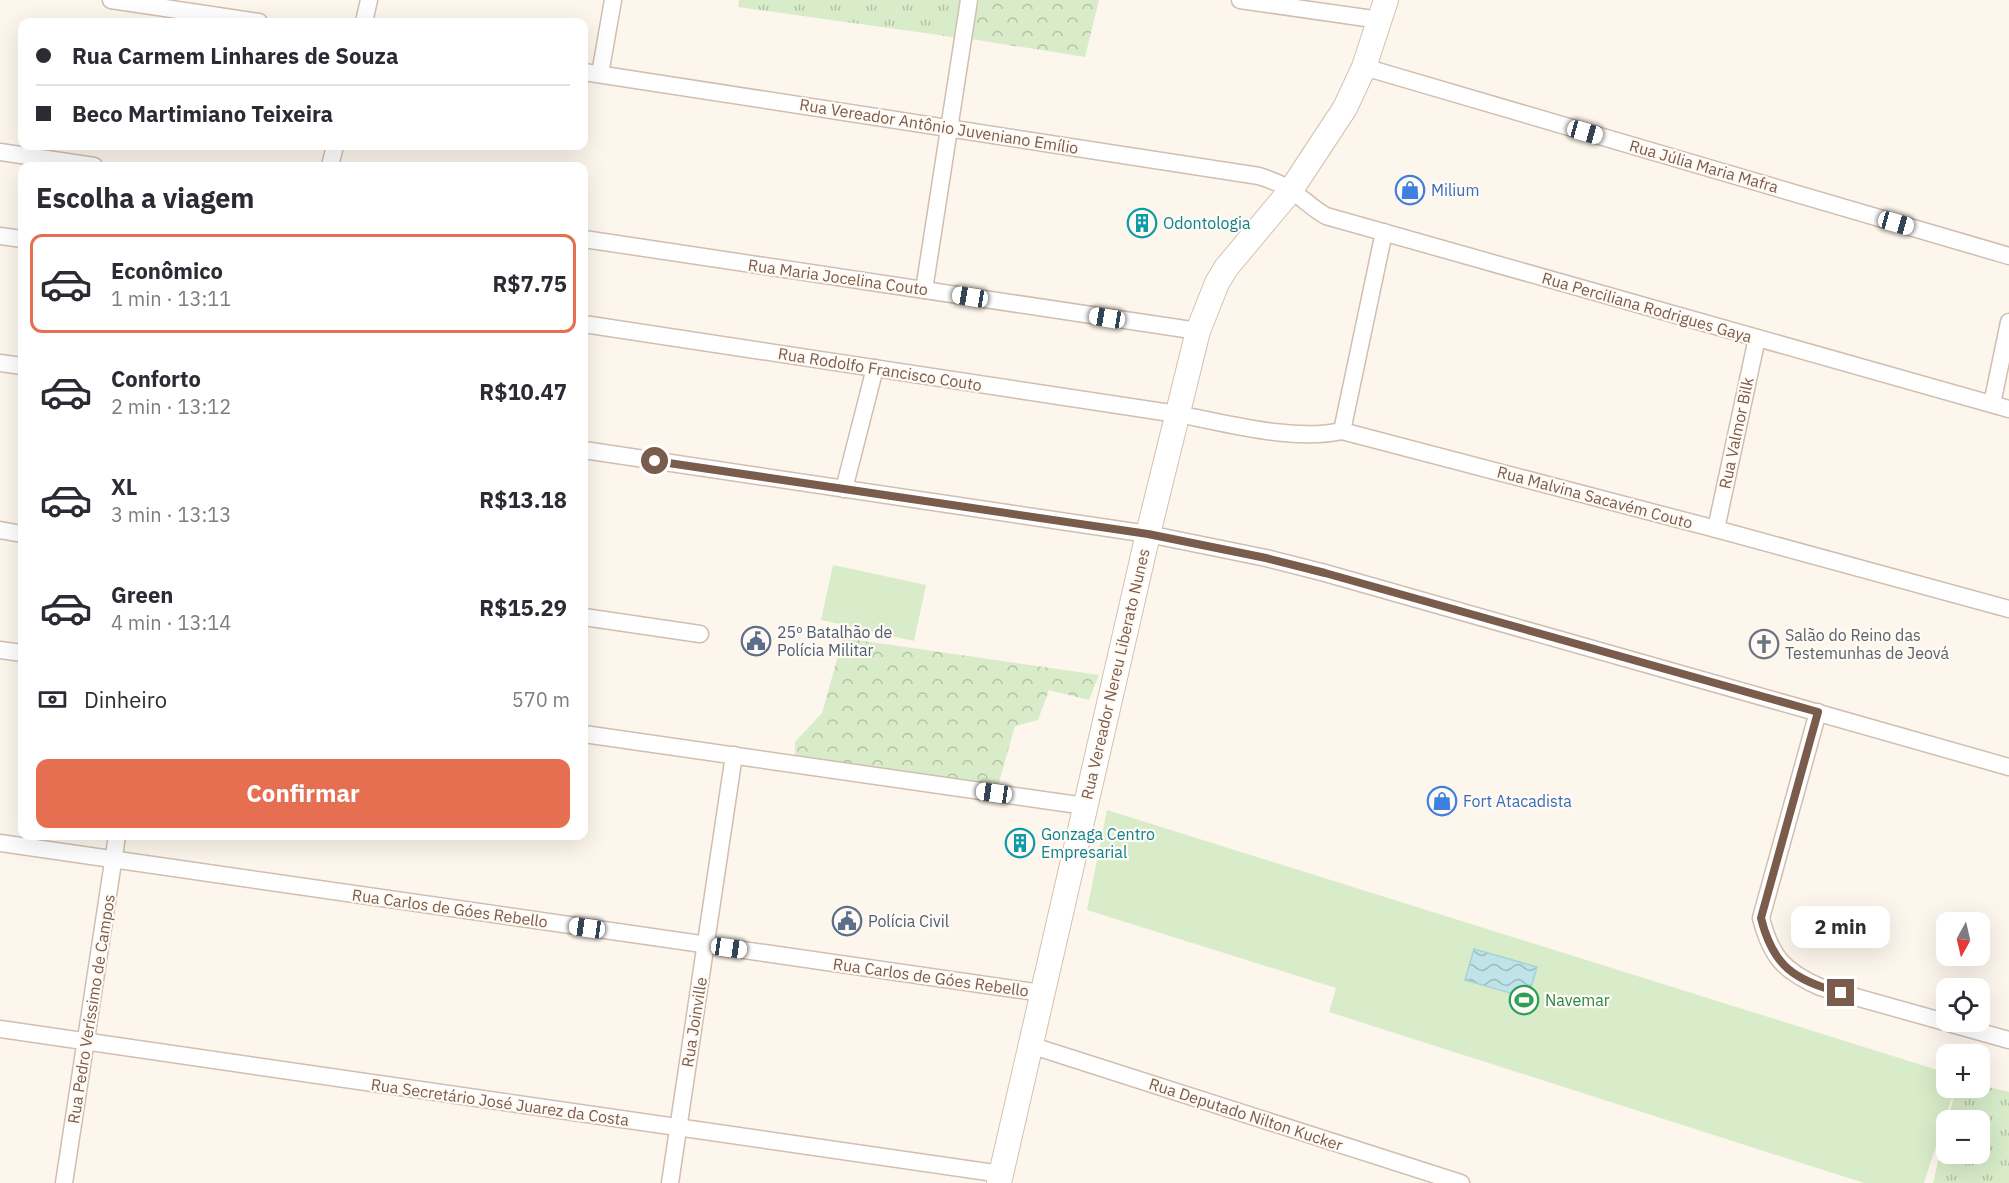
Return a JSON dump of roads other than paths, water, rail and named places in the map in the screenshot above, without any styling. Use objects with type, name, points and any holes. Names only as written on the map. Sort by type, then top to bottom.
[{"type":"main road","name":"Rua Vereador Nereu Liberato Nunes","points":[[1000,1178],[1148,534],[1198,331],[1217,283],[1226,268],[1291,190],[1345,108],[1364,67],[1383,10]]},
{"type":"street","points":[[111,0],[232,18]]},
{"type":"street","points":[[365,18],[369,0]]},
{"type":"street","points":[[592,73],[612,0]]},
{"type":"street","points":[[924,290],[969,0]]},
{"type":"street","points":[[1240,0],[1383,10]]},
{"type":"street","name":"Rua Júlia Maria Mafra","points":[[1364,67],[2009,256]]},
{"type":"street","name":"Rua Vereador Antônio Juveniano Emílio","points":[[592,73],[1259,176],[1291,190]]},
{"type":"street","points":[[0,153],[65,162]]},
{"type":"street","name":"Rua Perciliana Rodrigues Gaya","points":[[1291,190],[1326,216],[2009,409]]},
{"type":"street","points":[[1342,431],[1384,232]]},
{"type":"street","points":[[0,236],[18,238]]},
{"type":"street","name":"Rua Maria Jocelina Couto","points":[[588,240],[1198,331]]},
{"type":"street","points":[[1992,404],[2009,322]]},
{"type":"street","name":"Rua Rodolfo Francisco Couto","points":[[588,325],[1177,414]]},
{"type":"street","name":"Rua Valmor Bilk","points":[[1716,529],[1757,338]]},
{"type":"street","points":[[0,363],[18,365]]},
{"type":"street","points":[[844,489],[875,368]]},
{"type":"street","name":"Rua Malvina Sacavém Couto","points":[[1177,414],[1310,435],[1325,435],[1342,431],[2009,609]]},
{"type":"street","points":[[588,451],[1148,534],[1256,556],[1325,573],[2009,767]]},
{"type":"street","points":[[0,530],[18,533]]},
{"type":"street","points":[[588,618],[700,634]]},
{"type":"street","points":[[0,650],[18,652]]},
{"type":"street","points":[[1818,712],[1761,918],[1770,948],[1782,964],[1800,978],[1821,987],[2009,1040]]},
{"type":"street","points":[[588,735],[1085,806]]},
{"type":"street","name":"Rua Joinville","points":[[670,1183],[734,755]]},
{"type":"street","name":"Rua Pedro Veríssimo de Campos","points":[[64,1183],[116,840]]},
{"type":"street","name":"Rua Carlos de Góes Rebello","points":[[0,843],[1042,993]]},
{"type":"street","name":"Rua Secretário José Juarez da Costa","points":[[0,1029],[678,1127],[1000,1178]]},
{"type":"street","name":"Rua Deputado Nilton Kucker","points":[[1030,1045],[1461,1183]]},
{"type":"water","points":[[1474,949],[1537,967],[1528,998],[1465,980]]},
{"type":"place","name":"Milium","points":[[1410,190]]},
{"type":"place","name":"Odontologia","points":[[1142,223]]},
{"type":"place","name":"25º Batalhão de Polícia Militar","points":[[756,641]]},
{"type":"place","name":"Salão do Reino das Testemunhas de Jeová","points":[[1764,644]]},
{"type":"place","name":"Fort Atacadista","points":[[1442,801]]},
{"type":"place","name":"Gonzaga Centro Empresarial","points":[[1020,843]]},
{"type":"place","name":"Polícia Civil","points":[[847,921]]},
{"type":"place","name":"Navemar","points":[[1524,1000]]}]
